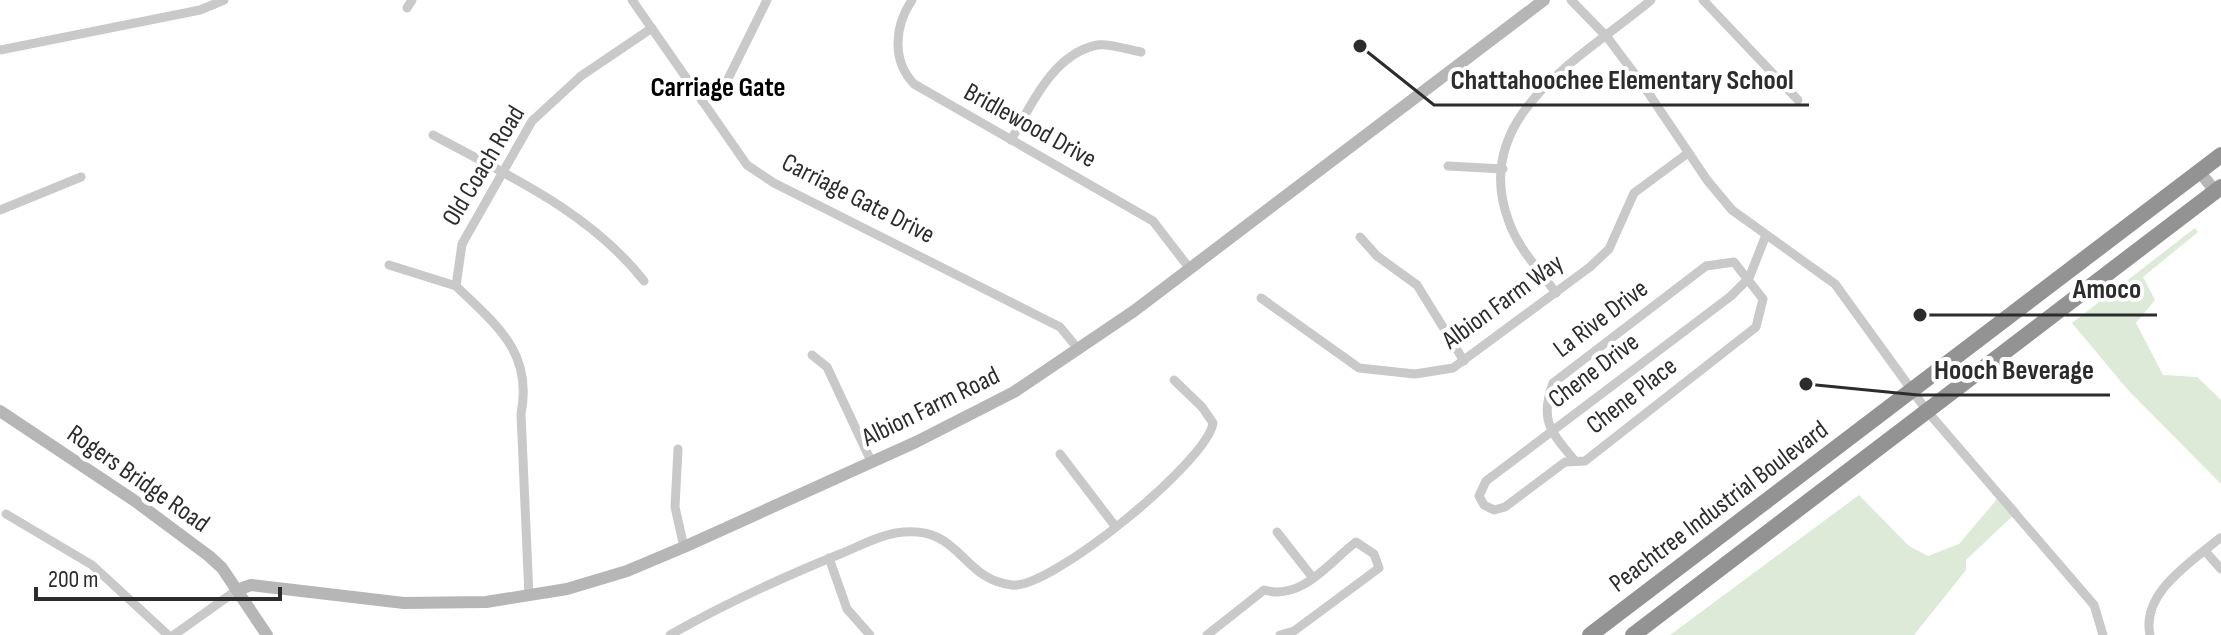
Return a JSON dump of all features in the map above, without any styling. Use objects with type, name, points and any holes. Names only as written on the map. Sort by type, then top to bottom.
[{"type":"highway","name":"Peachtree Industrial Boulevard","points":[[1590,635],[2221,155]]},
{"type":"highway","name":"Peachtree Industrial Boulevard","points":[[1633,635],[2218,189]]},
{"type":"street","points":[[0,50],[200,10],[224,0]]},
{"type":"street","name":"Carriage Gate Drive","points":[[632,0],[747,165],[774,183],[1060,327],[1079,350]]},
{"type":"street","points":[[702,101],[724,87],[767,0]]},
{"type":"street","name":"Bridlewood Drive","points":[[912,0],[902,16],[898,33],[907,78],[922,92],[1153,221],[1190,269]]},
{"type":"street","name":"Albion Farm Road","points":[[237,590],[251,585],[404,603],[486,602],[529,596],[627,571],[684,547],[1014,392],[1079,350],[1190,269],[1544,0]]},
{"type":"street","points":[[1571,0],[1607,37],[1732,210],[1809,262],[1835,284],[1914,388],[1927,411],[2094,605],[2103,635]]},
{"type":"street","points":[[1556,293],[1507,219],[1504,145],[1519,114],[1535,94],[1651,0]]},
{"type":"street","points":[[1703,0],[1798,100]]},
{"type":"street","name":"Old Coach Road","points":[[456,286],[462,244],[532,121],[556,96],[652,28]]},
{"type":"street","points":[[1011,140],[1042,87],[1073,54],[1100,44],[1141,52]]},
{"type":"street","points":[[433,135],[504,173],[609,240],[644,281]]},
{"type":"street","name":"Albion Farm Way","points":[[1261,298],[1359,368],[1415,374],[1453,368],[1556,293],[1609,249],[1634,193],[1688,153]]},
{"type":"street","points":[[1448,166],[1503,169]]},
{"type":"street","points":[[2199,171],[2218,189]]},
{"type":"street","points":[[0,210],[81,177]]},
{"type":"street","points":[[1749,278],[1766,235]]},
{"type":"street","points":[[1360,237],[1377,256],[1417,285],[1464,361]]},
{"type":"street","name":"La Rive Drive","points":[[1551,431],[1544,407],[1553,383],[1706,266],[1734,262],[1749,278]]},
{"type":"street","points":[[389,265],[456,286],[518,354],[526,387],[521,414],[529,596]]},
{"type":"street","name":"Chene Drive","points":[[1484,505],[1479,496],[1486,481],[1731,296],[1749,278]]},
{"type":"street","name":"Chene Place","points":[[1484,505],[1494,510],[1505,507],[1565,462],[1585,461],[1756,327],[1763,299],[1749,278]]},
{"type":"street","points":[[812,355],[827,367],[871,461]]},
{"type":"street","points":[[670,635],[684,631],[753,591],[829,558],[892,534],[920,530],[941,537],[980,573],[1015,586],[1034,583],[1060,569],[1166,486],[1212,438],[1213,423],[1202,407],[1174,380]]},
{"type":"street","name":"Rogers Bridge Road","points":[[0,411],[159,518],[222,568],[267,635]]},
{"type":"street","points":[[1551,431],[1575,461]]},
{"type":"street","points":[[678,449],[675,507],[684,547]]},
{"type":"street","points":[[1060,454],[1115,526]]},
{"type":"street","points":[[6,514],[92,565],[171,635],[237,590]]},
{"type":"street","points":[[1277,532],[1313,578]]},
{"type":"street","points":[[2150,635],[2146,618],[2153,599],[2220,538]]},
{"type":"street","points":[[1207,635],[1264,590],[1290,592],[1313,578],[1356,542],[1374,554],[1379,568],[1294,631],[1280,635]]},
{"type":"street","points":[[2205,551],[2221,569]]},
{"type":"street","points":[[829,558],[847,609],[870,635]]},
{"type":"green space","points":[[2195,228],[2198,232],[2143,277],[2155,300],[2136,323],[2163,375],[2197,377],[2221,400],[2221,484],[2128,390],[2072,323]]},
{"type":"green space","points":[[2003,492],[2019,510],[1966,560],[1966,570],[1914,635],[1670,635],[1859,495],[1909,546],[1928,556],[1959,544]]},
{"type":"place","name":"Chattahoochee Elementary School","points":[[1360,46]]},
{"type":"place","name":"Amoco","points":[[1920,315]]},
{"type":"place","name":"Hooch Beverage","points":[[1806,384]]},
{"type":"district","name":"Carriage Gate","points":[[718,87]]}]
